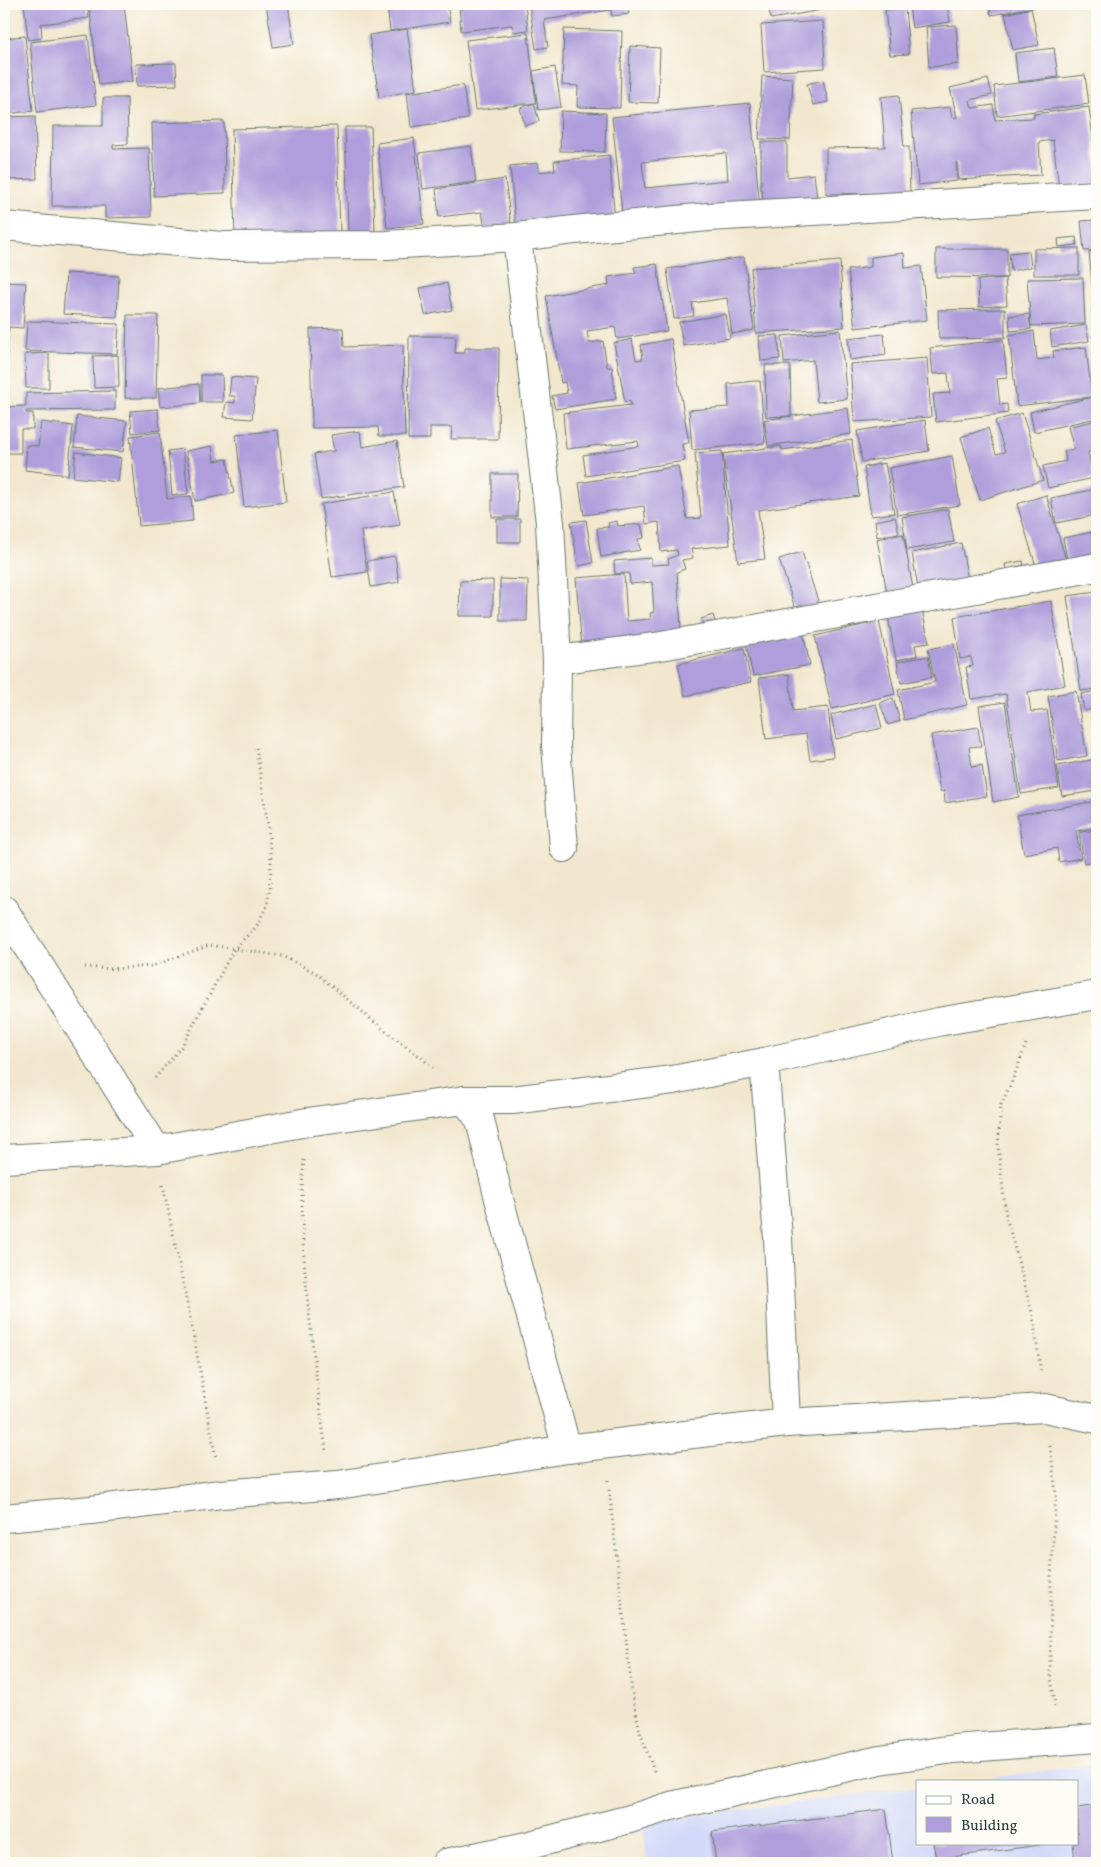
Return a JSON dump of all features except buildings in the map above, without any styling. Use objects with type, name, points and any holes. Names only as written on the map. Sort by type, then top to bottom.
[{"type":"street","points":[[4,226],[222,246],[387,245],[517,237],[708,217],[1097,195]]},
{"type":"street","points":[[517,237],[550,523],[557,660],[556,745],[564,848]]},
{"type":"street","points":[[557,660],[671,644],[1097,567]]},
{"type":"street","points":[[4,910],[157,1150]]},
{"type":"street","points":[[4,1160],[157,1150],[307,1122],[465,1100],[512,1100],[673,1080],[764,1062],[938,1022],[1097,995]]},
{"type":"street","points":[[764,1062],[778,1238],[786,1424]]},
{"type":"street","points":[[465,1100],[480,1120],[498,1195],[567,1449]]},
{"type":"street","points":[[4,1518],[91,1510],[221,1494],[338,1484],[567,1449],[786,1424],[1045,1408],[1097,1419]]},
{"type":"street","points":[[446,1863],[522,1847],[621,1822],[671,1806],[880,1760],[954,1749],[1097,1738]]},
{"type":"path","points":[[125,1102],[155,1078],[182,1046],[234,949],[256,927],[267,906],[271,862],[268,826],[256,747]]},
{"type":"path","points":[[33,956],[75,967],[113,970],[152,966],[210,945],[282,956],[316,973],[384,1030],[422,1058],[465,1100]]},
{"type":"path","points":[[1041,1003],[1013,1079],[1001,1105],[998,1146],[1006,1216],[1033,1316],[1056,1493],[1051,1577],[1050,1670],[1059,1740]]},
{"type":"path","points":[[307,1122],[301,1183],[304,1260],[327,1458],[329,1467],[338,1484]]},
{"type":"path","points":[[157,1150],[173,1240],[193,1332],[221,1494]]},
{"type":"path","points":[[604,1445],[632,1692],[640,1732],[652,1768],[671,1806]]},
{"type":"shaded area","points":[[1097,1764],[1097,1863],[648,1863],[642,1822],[916,1787],[916,1844],[1078,1844],[1078,1780],[975,1780]]}]
